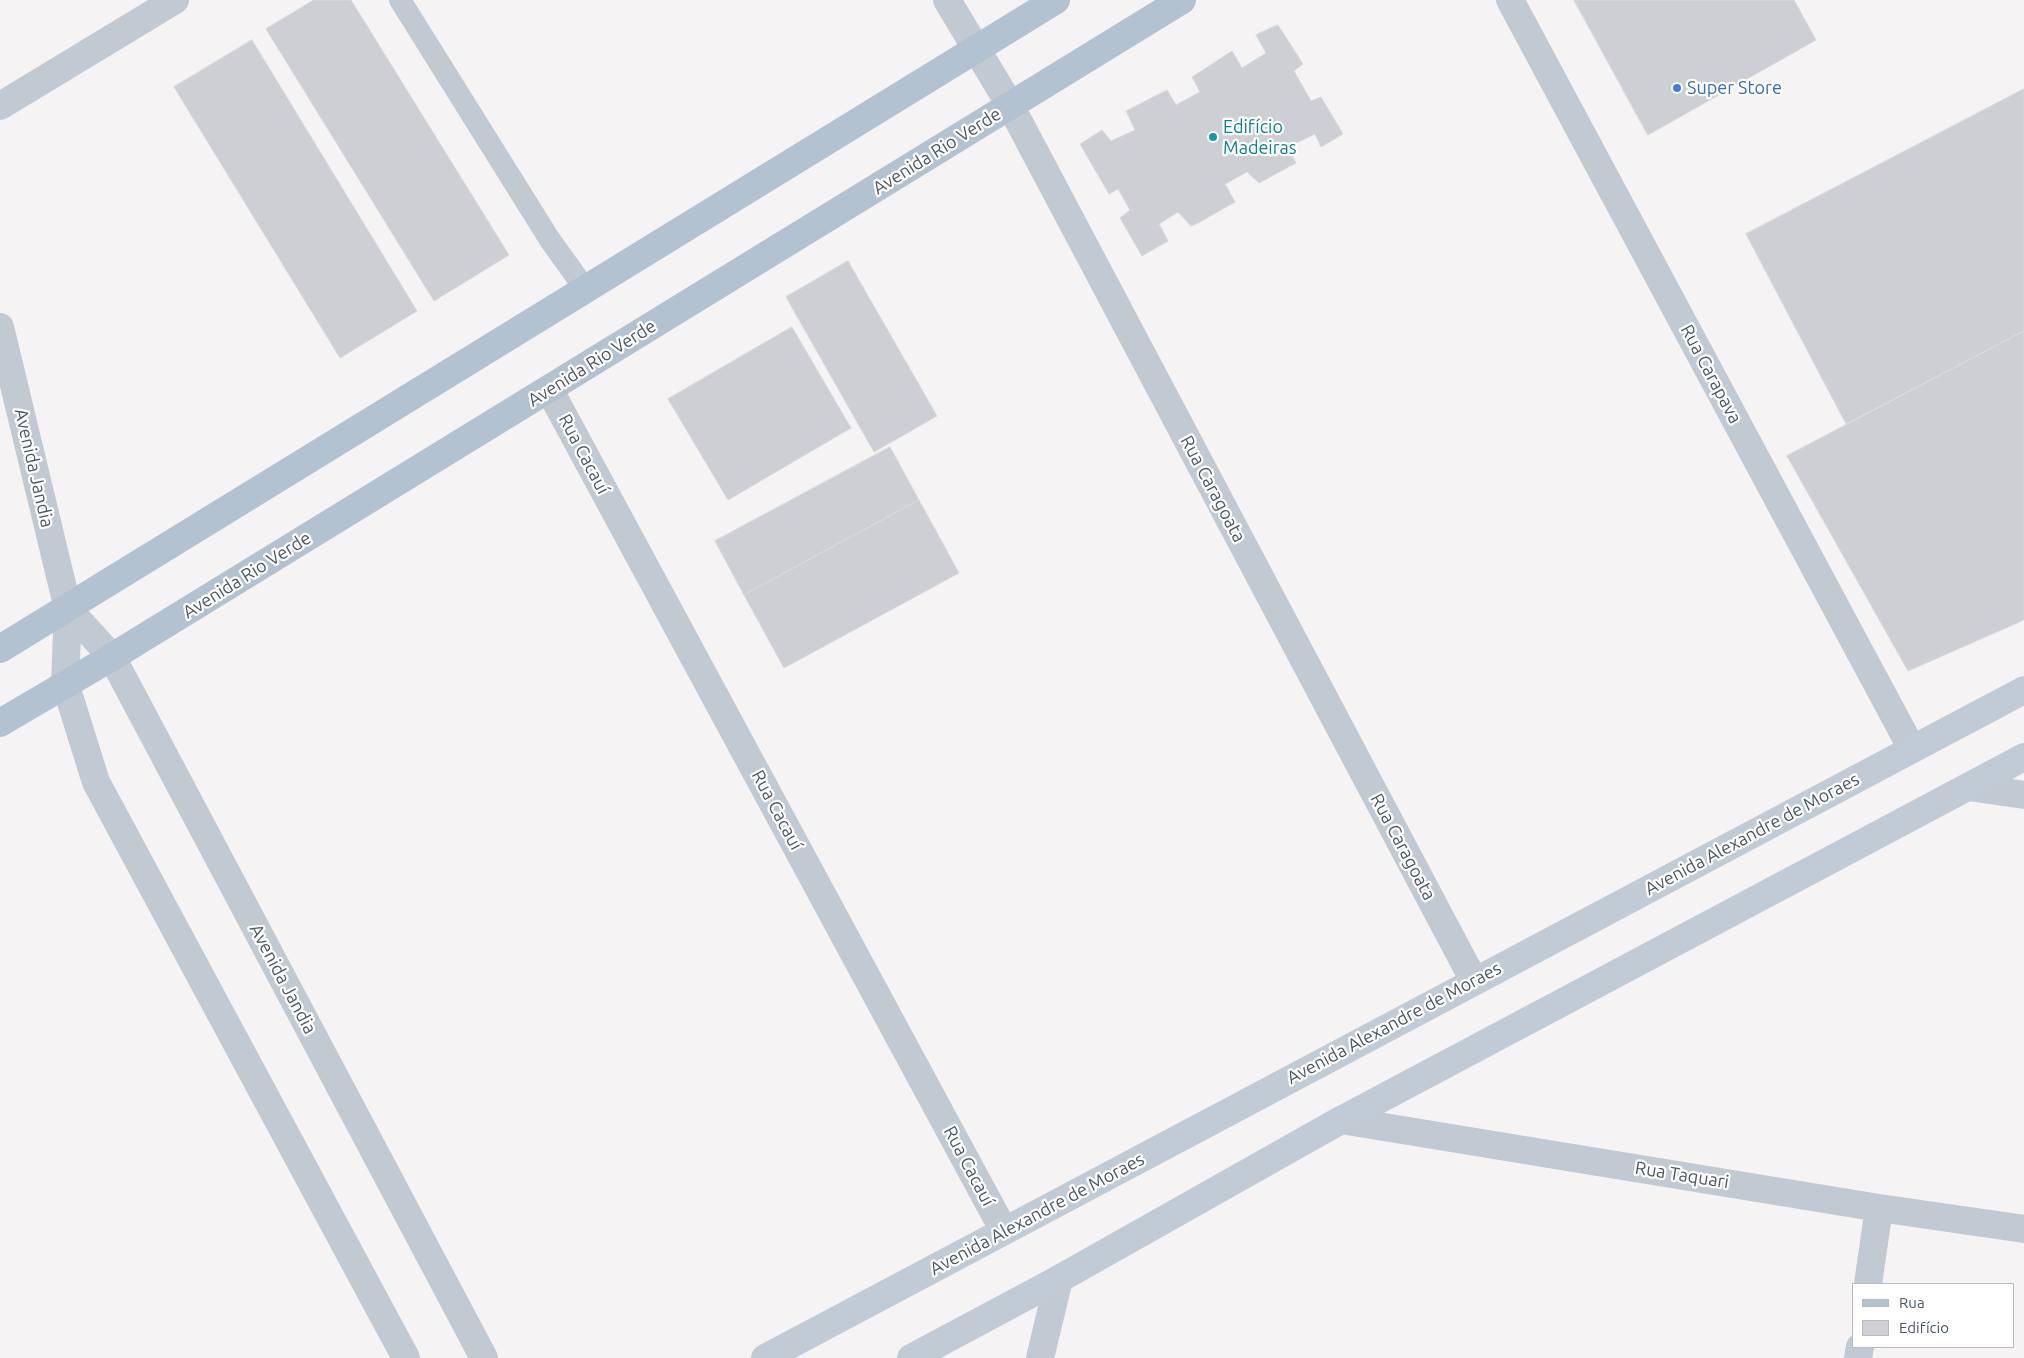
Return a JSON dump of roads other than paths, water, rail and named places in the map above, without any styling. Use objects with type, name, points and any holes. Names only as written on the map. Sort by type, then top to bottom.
[{"type":"main road","points":[[0,650],[1056,0]]},
{"type":"main road","name":"Avenida Rio Verde","points":[[0,722],[112,657],[1182,0]]},
{"type":"main road","name":"Avenida Alexandre de Moraes","points":[[765,1358],[2024,690]]},
{"type":"main road","points":[[911,1358],[1059,1279],[1341,1120],[2024,757]]},
{"type":"street","points":[[0,106],[175,0]]},
{"type":"street","name":"Rua Caragoata","points":[[947,0],[1010,105],[1474,981]]},
{"type":"street","name":"Rua Carapava","points":[[1510,0],[1912,749]]},
{"type":"street","name":"Avenida Jandia","points":[[0,327],[9,400],[68,609],[65,683],[96,782],[406,1358]]},
{"type":"street","name":"Rua Cacauí","points":[[549,389],[1004,1231]]},
{"type":"street","name":"Avenida Jandia","points":[[68,609],[112,657],[484,1358]]},
{"type":"street","points":[[1968,787],[2024,795]]},
{"type":"street","name":"Rua Taquari","points":[[1341,1120],[1879,1208],[2024,1229]]},
{"type":"street","points":[[1868,1283],[1879,1208]]},
{"type":"street","points":[[1040,1358],[1059,1279]]},
{"type":"lane","points":[[400,0],[550,240],[586,290]]},
{"type":"place","name":"Super Store","points":[[1677,88]]},
{"type":"place","name":"Edifício Madeiras","points":[[1213,137]]}]
